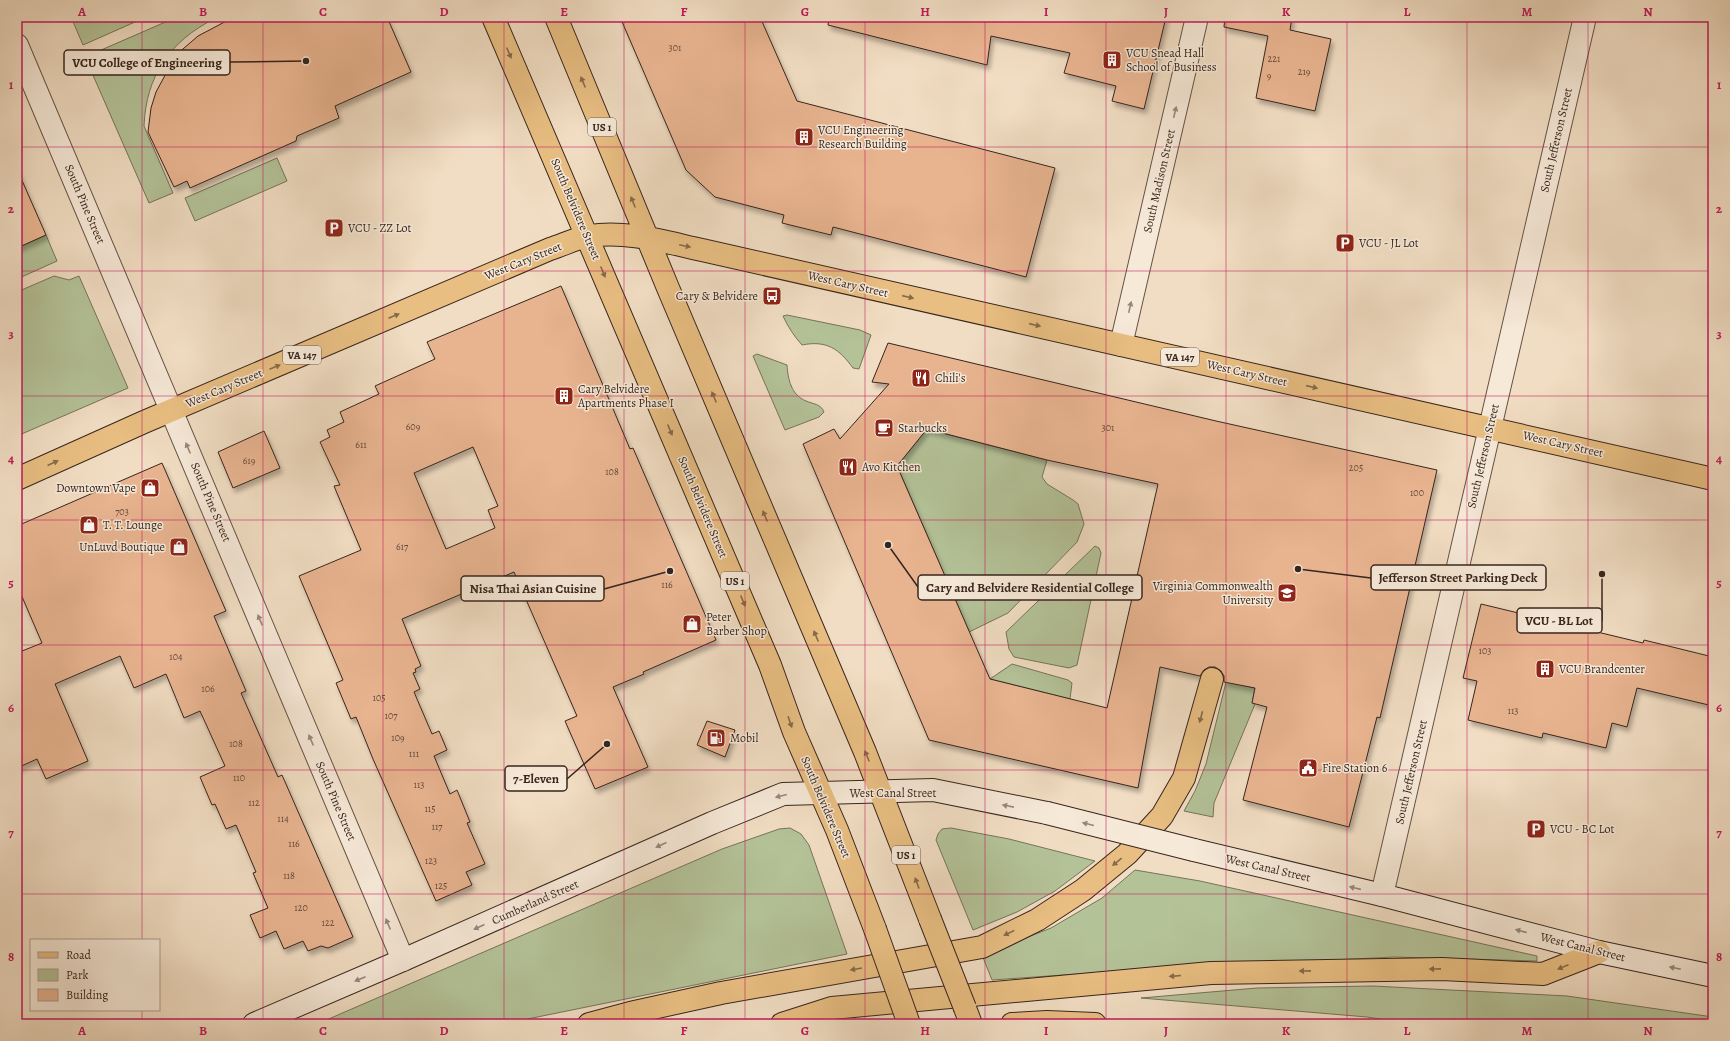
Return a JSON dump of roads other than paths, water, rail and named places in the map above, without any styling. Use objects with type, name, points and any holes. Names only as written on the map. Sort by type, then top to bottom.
[{"type":"main road","name":"South Belvidere Street","points":[[493,17],[588,236],[770,665],[794,732],[837,830],[909,1024]]},
{"type":"main road","name":"US 1","points":[[556,17],[647,238],[881,792],[970,1024]]},
{"type":"main road","name":"West Cary Street","points":[[17,479],[172,410],[534,255],[588,236],[615,235],[647,238],[1713,479]]},
{"type":"main road","points":[[589,1024],[630,1013],[721,993],[982,947],[1037,920],[1083,890],[1127,854],[1162,816],[1184,778],[1212,679]]},
{"type":"main road","points":[[782,1024],[832,1008],[1210,973],[1442,969],[1543,974],[1599,952]]},
{"type":"main road","points":[[1012,1024],[1048,1022],[1095,1024]]},
{"type":"street","name":"South Madison Street","points":[[1121,345],[1197,17]]},
{"type":"street","name":"South Jefferson Street","points":[[1382,895],[1585,17]]},
{"type":"street","name":"South Pine Street","points":[[17,45],[403,960]]},
{"type":"street","name":"West Canal Street","points":[[820,793],[932,790],[1047,813],[1382,895],[1599,952],[1713,976]]},
{"type":"street","name":"Cumberland Street","points":[[254,1024],[403,960],[712,823],[783,794],[820,793]]},
{"type":"place","name":"VCU Snead Hall School of Business","points":[[1112,60]]},
{"type":"place","name":"VCU College of Engineering","points":[[306,61]]},
{"type":"place","name":"VCU Engineering Research Building","points":[[804,137]]},
{"type":"place","name":"VCU - ZZ Lot","points":[[334,228]]},
{"type":"place","name":"VCU - JL Lot","points":[[1345,243]]},
{"type":"place","name":"Cary & Belvidere","points":[[772,296]]},
{"type":"place","name":"Chili's","points":[[921,378]]},
{"type":"place","name":"Cary Belvidere Apartments Phase I","points":[[564,396]]},
{"type":"place","name":"Starbucks","points":[[884,428]]},
{"type":"place","name":"Avo Kitchen","points":[[848,467]]},
{"type":"place","name":"Downtown Vape","points":[[150,488]]},
{"type":"place","name":"T. T. Lounge","points":[[89,525]]},
{"type":"place","name":"Cary and Belvidere Residential College","points":[[888,545]]},
{"type":"place","name":"UnLuvd Boutique","points":[[179,547]]},
{"type":"place","name":"Jefferson Street Parking Deck","points":[[1298,569]]},
{"type":"place","name":"Nisa Thai Asian Cuisine","points":[[670,571]]},
{"type":"place","name":"VCU - BL Lot","points":[[1602,574]]},
{"type":"place","name":"Virginia Commonwealth University","points":[[1287,593]]},
{"type":"place","name":"Peter Barber Shop","points":[[692,624]]},
{"type":"place","name":"VCU Brandcenter","points":[[1545,669]]},
{"type":"place","name":"Mobil","points":[[716,738]]},
{"type":"place","name":"7-Eleven","points":[[607,744]]},
{"type":"place","name":"Fire Station 6","points":[[1308,768]]},
{"type":"place","name":"VCU - BC Lot","points":[[1536,829]]}]
